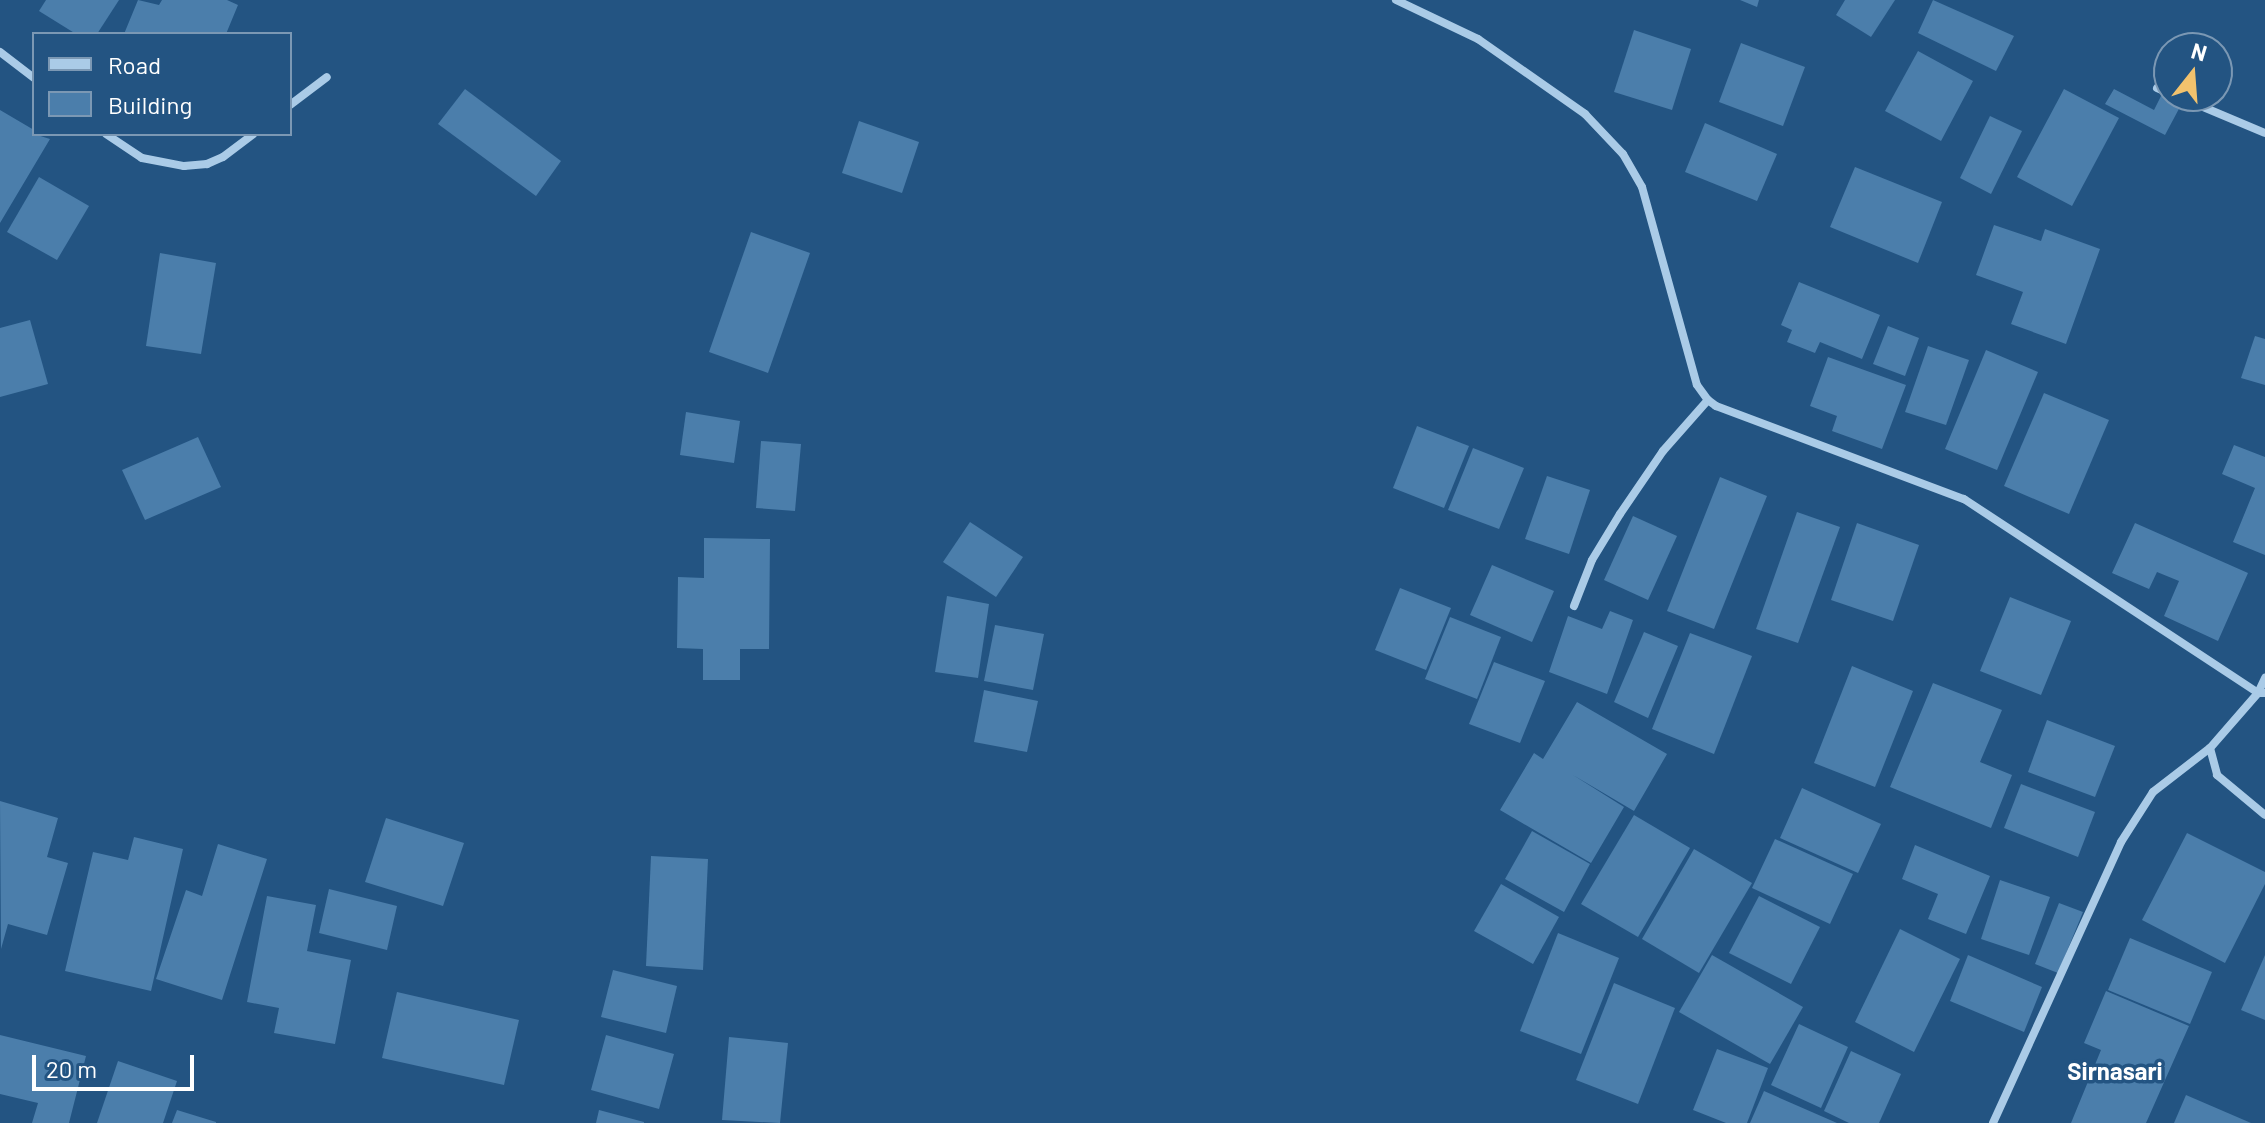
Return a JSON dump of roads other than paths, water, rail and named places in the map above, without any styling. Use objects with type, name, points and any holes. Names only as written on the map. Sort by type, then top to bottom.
[{"type":"street","points":[[1396,0],[1490,47],[1585,114],[1623,154],[1642,187],[1697,385],[1708,400],[1716,406],[1964,499],[2261,693]]},
{"type":"street","points":[[0,52],[32,76]]},
{"type":"street","points":[[292,103],[327,77]]},
{"type":"street","points":[[2215,112],[2265,133]]},
{"type":"street","points":[[109,136],[142,158],[184,166],[207,164],[223,157],[250,136]]},
{"type":"street","points":[[1574,606],[1592,560],[1620,514],[1663,451],[1708,400]]},
{"type":"street","points":[[1993,1123],[2121,842],[2153,792],[2210,748],[2261,693],[2265,678]]},
{"type":"street","points":[[2210,748],[2217,775],[2233,792],[2265,815]]},
{"type":"district","name":"Sirnasari","points":[[2115,1071]]}]
